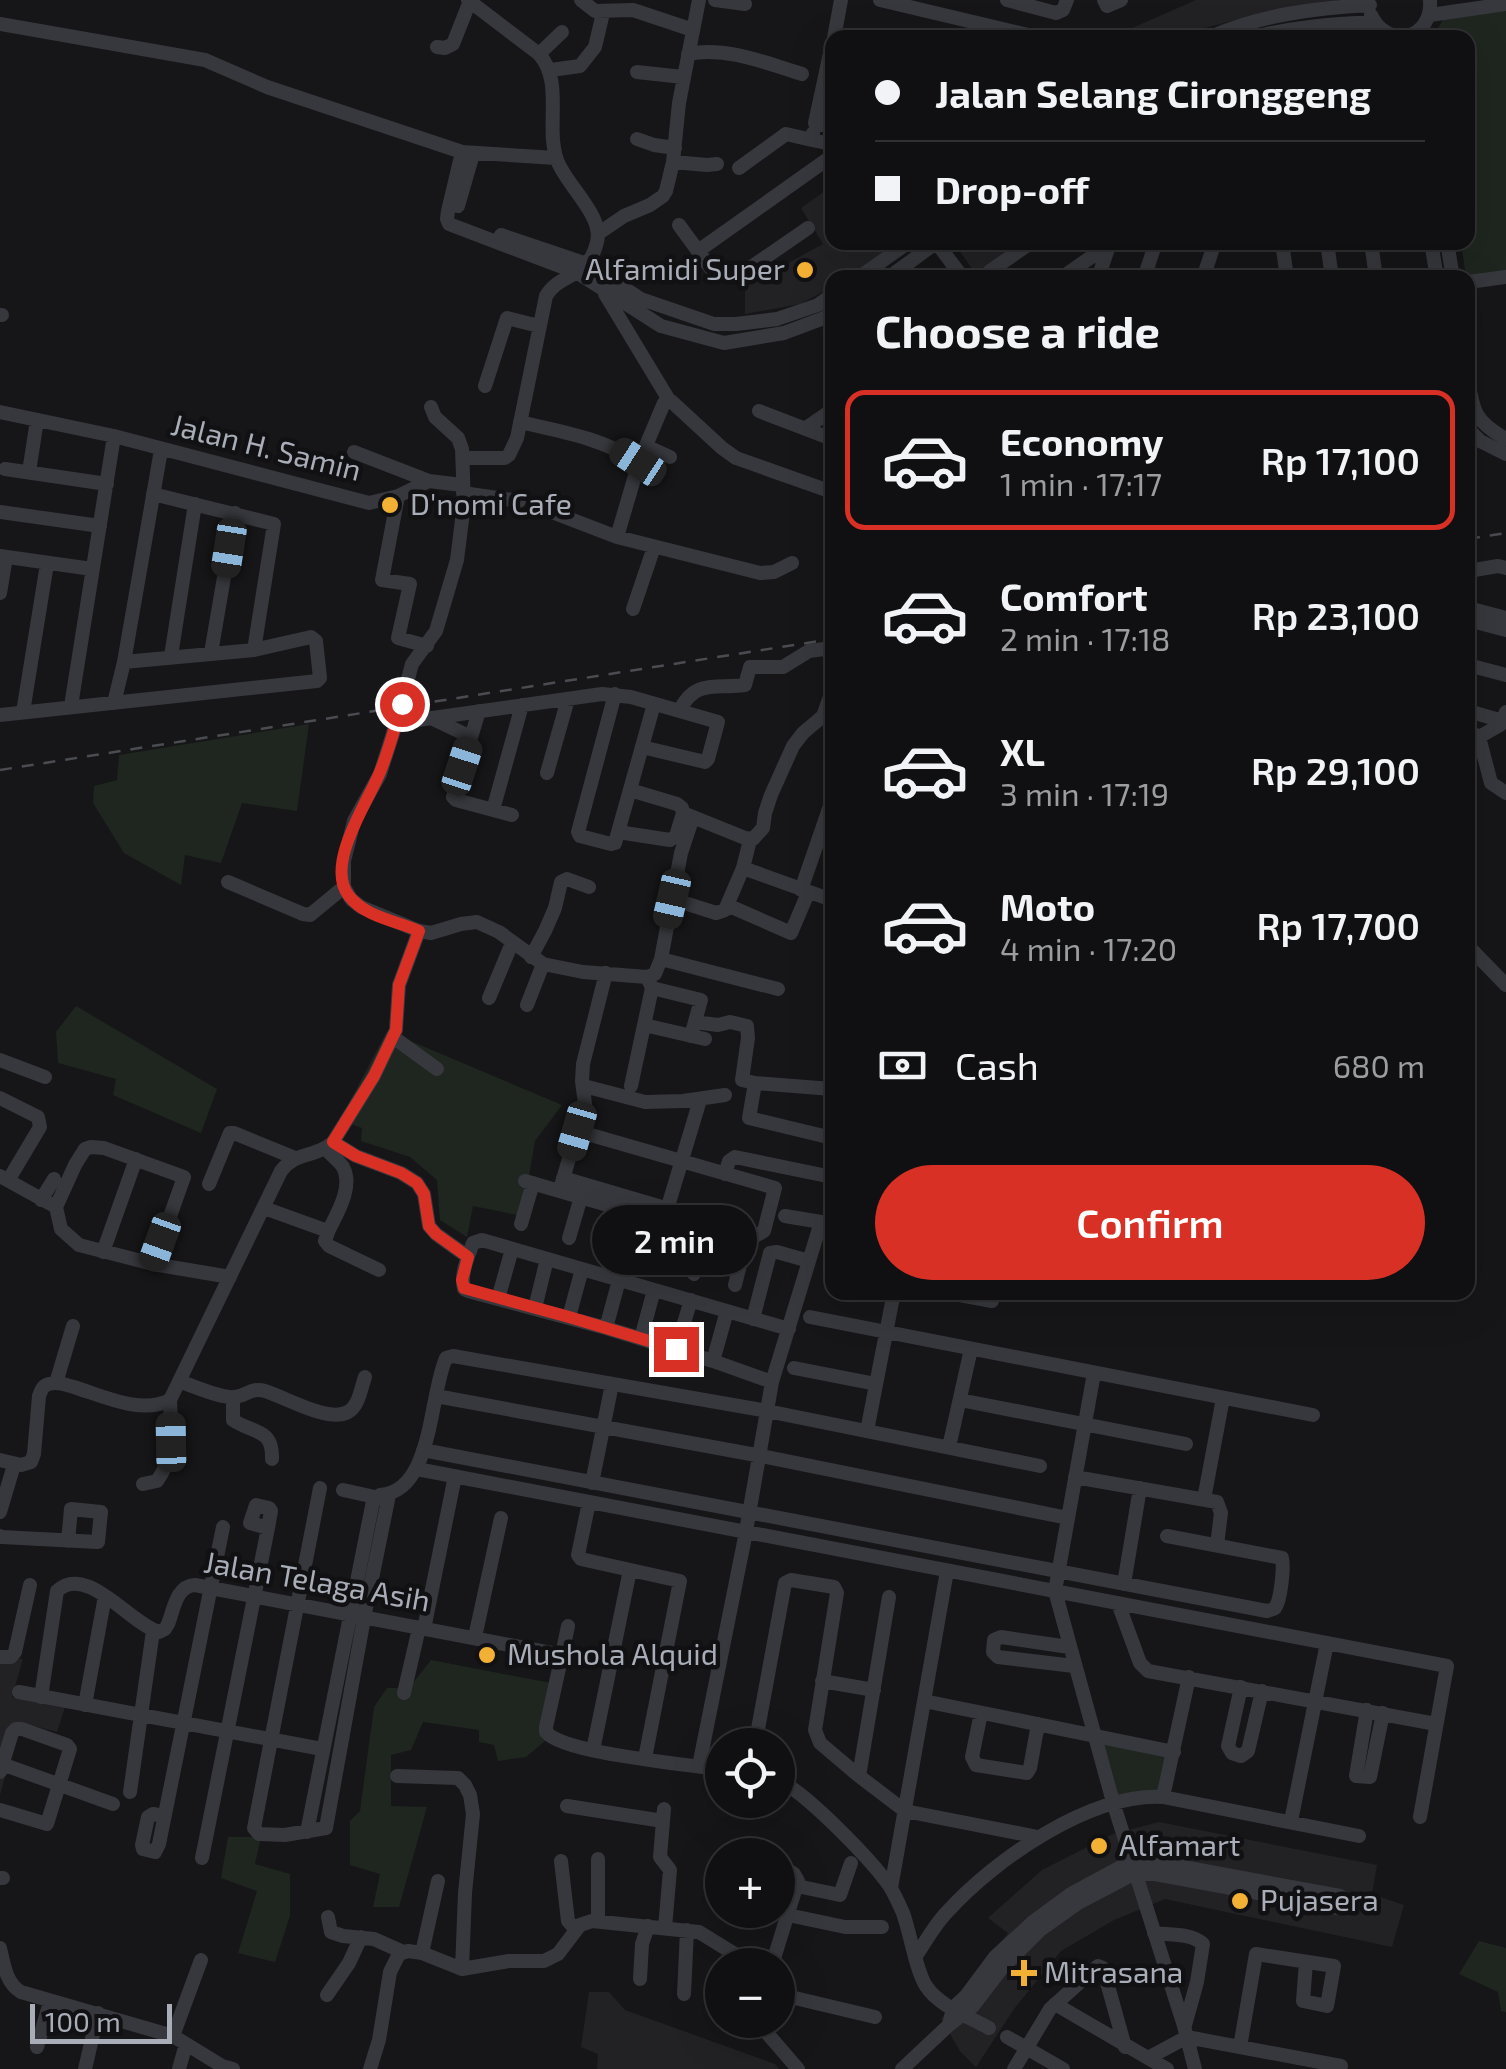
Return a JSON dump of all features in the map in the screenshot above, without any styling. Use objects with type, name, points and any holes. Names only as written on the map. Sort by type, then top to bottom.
[{"type":"street","points":[[599,233],[663,196],[674,155],[699,0]]},
{"type":"street","points":[[715,0],[745,4]]},
{"type":"street","points":[[837,30],[842,0]]},
{"type":"street","points":[[880,0],[1007,30]]},
{"type":"street","points":[[1006,0],[1056,13],[1064,10],[1067,0]]},
{"type":"street","points":[[1104,2],[1109,6],[1121,0]]},
{"type":"street","points":[[436,47],[453,44],[468,1],[488,5],[540,54],[550,70],[556,158],[599,233],[596,248],[582,269],[551,287],[546,296],[517,438],[507,457],[463,458]]},
{"type":"street","points":[[584,1],[595,11],[633,10],[693,30]]},
{"type":"street","points":[[1227,30],[1270,18],[1370,2],[1374,22],[1382,30]]},
{"type":"street","points":[[1417,30],[1427,22],[1430,8],[1506,4]]},
{"type":"street","points":[[550,70],[577,68],[586,60],[595,47],[603,12]]},
{"type":"street","points":[[1279,30],[1374,22]]},
{"type":"street","points":[[0,24],[205,60],[267,87],[467,153],[556,158]]},
{"type":"street","points":[[540,54],[562,32]]},
{"type":"street","points":[[688,54],[726,53],[802,74]]},
{"type":"street","points":[[637,72],[684,77]]},
{"type":"street","points":[[812,140],[825,91]]},
{"type":"street","points":[[815,123],[825,125]]},
{"type":"street","points":[[739,168],[786,134],[825,143]]},
{"type":"street","points":[[637,139],[674,155],[707,165],[717,164]]},
{"type":"street","points":[[467,153],[452,220],[486,238],[582,269],[641,300],[714,324],[777,319],[825,300]]},
{"type":"street","points":[[698,251],[825,161]]},
{"type":"street","points":[[679,225],[712,270],[747,270],[808,228]]},
{"type":"street","points":[[869,270],[898,250]]},
{"type":"street","points":[[899,270],[926,250]]},
{"type":"street","points":[[941,250],[957,270]]},
{"type":"street","points":[[993,270],[1021,250]]},
{"type":"street","points":[[1072,270],[1100,250]]},
{"type":"street","points":[[582,269],[603,290],[661,326],[724,343],[784,333],[825,318]]},
{"type":"street","points":[[1475,281],[1506,277]]},
{"type":"street","points":[[603,290],[669,400],[736,458],[825,490]]},
{"type":"street","points":[[486,386],[506,318],[539,326]]},
{"type":"street","points":[[690,334],[697,320]]},
{"type":"street","points":[[617,537],[638,462],[669,400]]},
{"type":"street","points":[[431,407],[434,417],[458,438],[462,448],[457,560],[436,631],[412,664],[380,774],[350,833],[344,887],[361,907],[419,931],[431,933],[477,922],[558,969],[606,973],[701,1000],[697,1032]]},
{"type":"street","points":[[759,411],[825,436]]},
{"type":"street","name":"Jalan H. Samin","points":[[0,412],[370,503],[398,496],[430,481]]},
{"type":"street","points":[[1475,412],[1478,420],[1506,440]]},
{"type":"street","points":[[806,428],[825,415]]},
{"type":"street","points":[[520,422],[594,440],[617,448],[638,462]]},
{"type":"street","points":[[29,472],[37,424]]},
{"type":"street","points":[[1475,437],[1506,454]]},
{"type":"street","points":[[71,706],[114,439]]},
{"type":"street","points":[[646,446],[670,456]]},
{"type":"street","points":[[114,704],[161,450]]},
{"type":"street","points":[[354,452],[430,481],[520,501]]},
{"type":"street","points":[[5,469],[107,484]]},
{"type":"street","points":[[154,494],[274,524],[254,650]]},
{"type":"street","points":[[398,496],[382,580],[410,584],[398,638],[427,646]]},
{"type":"street","points":[[171,656],[195,504]]},
{"type":"street","points":[[544,509],[617,537],[760,573],[774,572],[792,563]]},
{"type":"street","points":[[0,512],[100,526]]},
{"type":"street","points":[[212,653],[235,514]]},
{"type":"street","points":[[634,609],[654,547]]},
{"type":"street","points":[[0,594],[3,557],[92,569]]},
{"type":"street","points":[[23,712],[47,564]]},
{"type":"street","points":[[1475,569],[1506,568]]},
{"type":"street","points":[[1475,610],[1506,618]]},
{"type":"street","points":[[1475,622],[1506,630]]},
{"type":"street","points":[[0,714],[320,679],[313,638],[254,650],[124,662]]},
{"type":"street","points":[[680,710],[688,696],[700,688],[745,685],[750,667],[783,666],[808,651],[825,649]]},
{"type":"street","points":[[1475,667],[1506,676]]},
{"type":"street","points":[[395,727],[430,718],[615,694],[718,721],[707,761],[642,747]]},
{"type":"street","points":[[615,694],[578,832],[580,836],[612,845],[654,704]]},
{"type":"street","points":[[547,773],[568,699]]},
{"type":"street","points":[[493,810],[522,705]]},
{"type":"street","points":[[479,711],[453,797],[512,815]]},
{"type":"street","points":[[1475,713],[1504,717]]},
{"type":"street","points":[[1475,733],[1504,717]]},
{"type":"street","points":[[430,718],[471,737]]},
{"type":"street","points":[[672,899],[716,912],[724,910],[743,868],[750,840],[764,828],[771,795],[793,746],[804,732],[825,718]]},
{"type":"street","points":[[1475,740],[1490,782],[1506,793]]},
{"type":"street","points":[[630,790],[677,804],[688,815],[750,840]]},
{"type":"street","points":[[618,832],[670,840],[688,815]]},
{"type":"street","points":[[632,1086],[649,983],[660,959],[688,815]]},
{"type":"street","points":[[728,905],[791,933],[825,823]]},
{"type":"street","points":[[743,868],[825,898]]},
{"type":"street","points":[[528,1004],[561,882],[567,878],[589,887]]},
{"type":"street","points":[[228,882],[310,915],[344,887]]},
{"type":"street","points":[[143,1484],[157,1480],[167,1464],[170,1400],[281,1170],[295,1158],[329,1145],[374,1076],[396,1030],[399,985],[419,931]]},
{"type":"street","points":[[489,998],[512,943]]},
{"type":"street","points":[[1475,953],[1506,985]]},
{"type":"street","points":[[660,959],[778,989]]},
{"type":"street","points":[[562,1185],[586,1099],[583,1064],[606,973]]},
{"type":"street","points":[[644,1025],[697,1032],[730,1022],[747,1026],[742,1080],[825,1089]]},
{"type":"street","points":[[393,1037],[436,1068]]},
{"type":"street","points":[[0,1060],[45,1077]]},
{"type":"street","points":[[755,1084],[749,1118],[825,1136]]},
{"type":"street","points":[[584,1086],[645,1102],[725,1095]]},
{"type":"street","points":[[0,1098],[40,1120],[40,1127],[5,1178],[56,1207]]},
{"type":"street","points":[[650,1266],[700,1100]]},
{"type":"street","points":[[666,1102],[692,1122]]},
{"type":"street","points":[[577,1131],[774,1188]]},
{"type":"street","points":[[209,1184],[230,1133],[295,1158]]},
{"type":"street","points":[[329,1145],[344,1168],[346,1181],[344,1198],[326,1243],[379,1270]]},
{"type":"street","points":[[329,1145],[417,1183],[424,1194],[429,1226],[468,1257]]},
{"type":"street","points":[[152,1264],[185,1179],[97,1147],[85,1149],[56,1207],[61,1230],[70,1238],[78,1244],[152,1264],[230,1277]]},
{"type":"street","points":[[725,1174],[735,1156],[825,1175]]},
{"type":"street","points":[[104,1252],[136,1159]]},
{"type":"street","points":[[562,1185],[581,1197],[624,1210],[759,1234],[764,1231],[783,1165]]},
{"type":"street","points":[[41,1200],[54,1179]]},
{"type":"street","points":[[521,1224],[529,1182],[562,1185],[665,1215],[706,1234],[746,1246],[735,1285]]},
{"type":"street","points":[[569,1238],[581,1197]]},
{"type":"street","points":[[264,1208],[328,1232]]},
{"type":"street","points":[[610,1253],[624,1210]]},
{"type":"street","points":[[785,1216],[825,1223]]},
{"type":"street","points":[[699,1766],[772,1382],[809,1261],[825,1227]]},
{"type":"street","points":[[694,1274],[706,1234]]},
{"type":"street","points":[[772,1382],[641,1338],[464,1288],[462,1280],[468,1257],[473,1243],[482,1240],[790,1329]]},
{"type":"street","points":[[498,1299],[512,1249]]},
{"type":"street","points":[[754,1318],[770,1253],[809,1261]]},
{"type":"street","points":[[535,1308],[547,1259]]},
{"type":"street","points":[[569,1317],[582,1269]]},
{"type":"street","points":[[606,1328],[619,1280]]},
{"type":"street","points":[[641,1338],[654,1290]]},
{"type":"street","points":[[676,1349],[690,1300]]},
{"type":"street","points":[[867,1431],[892,1300]]},
{"type":"street","points":[[982,1300],[992,1302]]},
{"type":"street","points":[[712,1360],[727,1311]]},
{"type":"street","points":[[810,1317],[1312,1415]]},
{"type":"street","points":[[56,1383],[73,1326]]},
{"type":"street","points":[[949,1448],[971,1350]]},
{"type":"street","points":[[343,1490],[382,1496],[406,1483],[417,1470],[444,1362],[453,1356],[767,1411],[1040,1466]]},
{"type":"street","points":[[794,1368],[876,1384]]},
{"type":"street","points":[[1094,1373],[1055,1591],[1093,1735],[1195,2069]]},
{"type":"street","points":[[181,1382],[233,1398],[256,1390],[314,1410],[344,1414],[355,1406],[365,1377]]},
{"type":"street","points":[[0,1512],[7,1462],[21,1466],[31,1462],[41,1390],[49,1384],[129,1403],[156,1406],[170,1400]]},
{"type":"street","points":[[592,1483],[612,1384]]},
{"type":"street","points":[[436,1396],[1068,1518]]},
{"type":"street","points":[[233,1398],[233,1420],[267,1437],[272,1459]]},
{"type":"street","points":[[1204,1499],[1223,1398]]},
{"type":"street","points":[[960,1400],[1186,1444]]},
{"type":"street","points":[[423,1450],[1268,1612],[1277,1605],[1282,1558],[1166,1536]]},
{"type":"street","points":[[417,1470],[1447,1666],[1420,1817]]},
{"type":"street","points":[[404,1693],[455,1476]]},
{"type":"street","points":[[1075,1476],[1217,1502],[1221,1508],[1217,1544]]},
{"type":"street","points":[[320,1488],[271,1740],[255,1831],[259,1834],[324,1830],[328,1822],[356,1616]]},
{"type":"street","points":[[1124,1584],[1140,1488]]},
{"type":"street","points":[[307,1832],[322,1749],[382,1496]]},
{"type":"street","points":[[589,1502],[579,1558],[680,1580],[644,1758]]},
{"type":"street","points":[[475,1637],[501,1518]]},
{"type":"street","points":[[164,1816],[224,1526]]},
{"type":"street","points":[[202,1858],[268,1528]]},
{"type":"street","points":[[0,1536],[68,1541]]},
{"type":"street","points":[[593,1750],[630,1570]]},
{"type":"street","points":[[891,1888],[947,1571]]},
{"type":"street","points":[[757,1728],[786,1580],[837,1589],[817,1738],[905,1811],[1038,1837]]},
{"type":"street","points":[[41,1696],[57,1590],[64,1584],[90,1588],[153,1631],[130,1792]]},
{"type":"street","name":"Jalan Telaga Asih","points":[[153,1631],[166,1629],[180,1592],[184,1586],[195,1584],[562,1655]]},
{"type":"street","points":[[0,1657],[11,1657],[15,1652],[30,1585]]},
{"type":"street","points":[[84,1705],[105,1596]]},
{"type":"street","points":[[859,1776],[889,1597]]},
{"type":"street","points":[[1118,1603],[1143,1668],[1148,1671],[1436,1724]]},
{"type":"street","points":[[568,1626],[546,1732],[554,1740],[593,1750],[705,1767]]},
{"type":"street","points":[[1069,1647],[996,1637],[993,1652],[998,1657],[1074,1666]]},
{"type":"street","points":[[1291,1821],[1327,1643]]},
{"type":"street","points":[[1164,1797],[1190,1677]]},
{"type":"street","points":[[822,1681],[874,1690]]},
{"type":"street","points":[[1242,1686],[1228,1746],[1232,1753],[1242,1756],[1248,1751],[1262,1691]]},
{"type":"street","points":[[19,1692],[322,1749]]},
{"type":"street","points":[[924,1701],[1174,1752]]},
{"type":"street","points":[[1367,1710],[1356,1776],[1370,1777],[1383,1713]]},
{"type":"street","points":[[981,1712],[972,1757],[976,1766],[1026,1773],[1038,1724]]},
{"type":"street","points":[[0,1810],[47,1824],[60,1787],[70,1752],[68,1745],[16,1729],[1,1768],[60,1787],[113,1804]]},
{"type":"street","points":[[397,1776],[458,1778],[470,1795],[473,1825],[462,1969]]},
{"type":"street","points":[[795,1791],[834,1826],[891,1888],[928,1990],[989,2028]]},
{"type":"street","points":[[916,1956],[946,1913],[984,1877],[1038,1837],[1113,1802],[1164,1797],[1359,1836]]},
{"type":"street","points":[[567,1806],[663,1815],[660,1857],[670,1870],[666,1928]]},
{"type":"street","points":[[874,1868],[897,1848]]},
{"type":"street","points":[[598,1859],[598,1921]]},
{"type":"street","points":[[560,1861],[568,1921],[575,1929]]},
{"type":"street","points":[[902,2069],[949,2024],[995,1958],[1034,1922],[1072,1894],[1133,1867],[1156,1862],[1344,1898],[1338,1908],[1133,1867]]},
{"type":"street","points":[[797,1886],[843,1894],[852,1864]]},
{"type":"street","points":[[795,1875],[795,1892]]},
{"type":"street","points":[[422,1952],[438,1882]]},
{"type":"street","points":[[795,1916],[845,1927],[882,1928]]},
{"type":"street","points":[[328,1917],[331,1932],[380,1940],[402,1952],[422,1952],[462,1969],[509,1961],[550,1960],[575,1929],[587,1921],[687,1930],[703,1934],[725,1948]]},
{"type":"street","points":[[640,1979],[642,1944],[648,1926]]},
{"type":"street","points":[[684,1994],[687,1930]]},
{"type":"street","points":[[1148,2058],[1185,2031],[1203,1944],[1190,1936],[1154,1933]]},
{"type":"street","points":[[326,1995],[349,1963],[361,1937]]},
{"type":"street","points":[[0,1948],[4,1981],[16,1989],[180,2040],[232,2069]]},
{"type":"street","points":[[370,2069],[390,1972],[396,1956],[402,1952]]},
{"type":"street","points":[[1256,2069],[1246,2048],[1256,1954],[1306,1962]]},
{"type":"street","points":[[180,2069],[180,2040],[201,1960]]},
{"type":"street","points":[[1014,2069],[1043,2018],[1098,1966],[1102,1968],[1126,2047]]},
{"type":"street","points":[[795,1998],[875,2018]]},
{"type":"street","points":[[37,2047],[50,2002]]},
{"type":"street","points":[[1055,2004],[1166,2069]]},
{"type":"street","points":[[86,2069],[98,2014]]},
{"type":"street","points":[[1185,2031],[1306,2064],[1341,2066]]},
{"type":"street","points":[[1007,2036],[1063,2069]]},
{"type":"street","points":[[771,2038],[798,2069]]},
{"type":"shaded area","points":[[1196,0],[1343,0],[1273,10],[1202,30],[1128,30]]},
{"type":"shaded area","points":[[1506,9],[1506,271],[1475,276],[1475,270],[1465,270],[1462,250],[1475,250],[1475,30],[1437,30],[1444,18]]},
{"type":"shaded area","points":[[825,191],[825,250],[886,250],[857,270],[825,270],[825,291],[800,304],[745,314],[745,273],[770,273],[823,244],[801,208]]},
{"type":"shaded area","points":[[959,250],[1017,250],[988,270],[973,270]]},
{"type":"shaded area","points":[[309,724],[297,811],[242,803],[221,863],[185,855],[181,885],[124,853],[93,803],[94,786],[117,780],[119,755]]},
{"type":"shaded area","points":[[76,1006],[217,1089],[201,1133],[113,1095],[116,1079],[58,1063],[56,1032]]},
{"type":"shaded area","points":[[387,1031],[562,1105],[535,1141],[522,1216],[473,1206],[467,1237],[440,1220],[437,1180],[410,1157],[361,1141],[362,1128],[340,1120]]},
{"type":"shaded area","points":[[0,1655],[23,1659],[12,1697],[65,1707],[57,1732],[20,1722],[0,1795]]},
{"type":"shaded area","points":[[431,1660],[551,1683],[550,1737],[526,1757],[498,1761],[494,1745],[479,1742],[479,1730],[423,1722],[411,1750],[391,1755],[391,1806],[427,1807],[399,1907],[373,1907],[380,1874],[350,1865],[350,1821],[360,1811],[374,1707],[387,1688],[409,1688]]},
{"type":"shaded area","points":[[1095,1737],[1167,1753],[1158,1795],[1115,1800]]},
{"type":"shaded area","points":[[1159,1822],[1377,1865],[1372,1894],[1404,1905],[1392,1947],[1165,1899],[1114,1920],[1061,1951],[1014,2009],[976,2067],[960,2051],[941,2019],[1008,1933],[988,1918],[1042,1870],[1113,1834]]},
{"type":"shaded area","points":[[228,1837],[261,1837],[255,1864],[290,1874],[290,1916],[275,1962],[238,1953],[257,1891],[221,1878]]},
{"type":"shaded area","points":[[1479,1941],[1506,1948],[1506,2012],[1501,2011],[1498,1992],[1459,1974]]},
{"type":"shaded area","points":[[589,1992],[609,1992],[625,2010],[775,2064],[779,2069],[597,2069],[598,2054],[581,2047]]},
{"type":"railway","points":[[1475,538],[1506,533]]},
{"type":"railway","points":[[0,770],[825,640]]},
{"type":"place","name":"Alfamidi Super","points":[[805,270]]},
{"type":"place","name":"D'nomi Cafe","points":[[390,505]]},
{"type":"place","name":"Mushola Alquid","points":[[487,1655]]},
{"type":"place","name":"Alfamart","points":[[1099,1846]]},
{"type":"place","name":"Pujasera","points":[[1240,1901]]},
{"type":"place","name":"Mitrasana","points":[[1024,1973]]},
{"type":"route","points":[[402,704],[380,774],[354,821],[342,878],[346,892],[361,907],[419,931],[399,985],[396,1030],[374,1076],[333,1142],[410,1178],[421,1188],[429,1226],[468,1257],[462,1280],[468,1291],[676,1349]]}]
